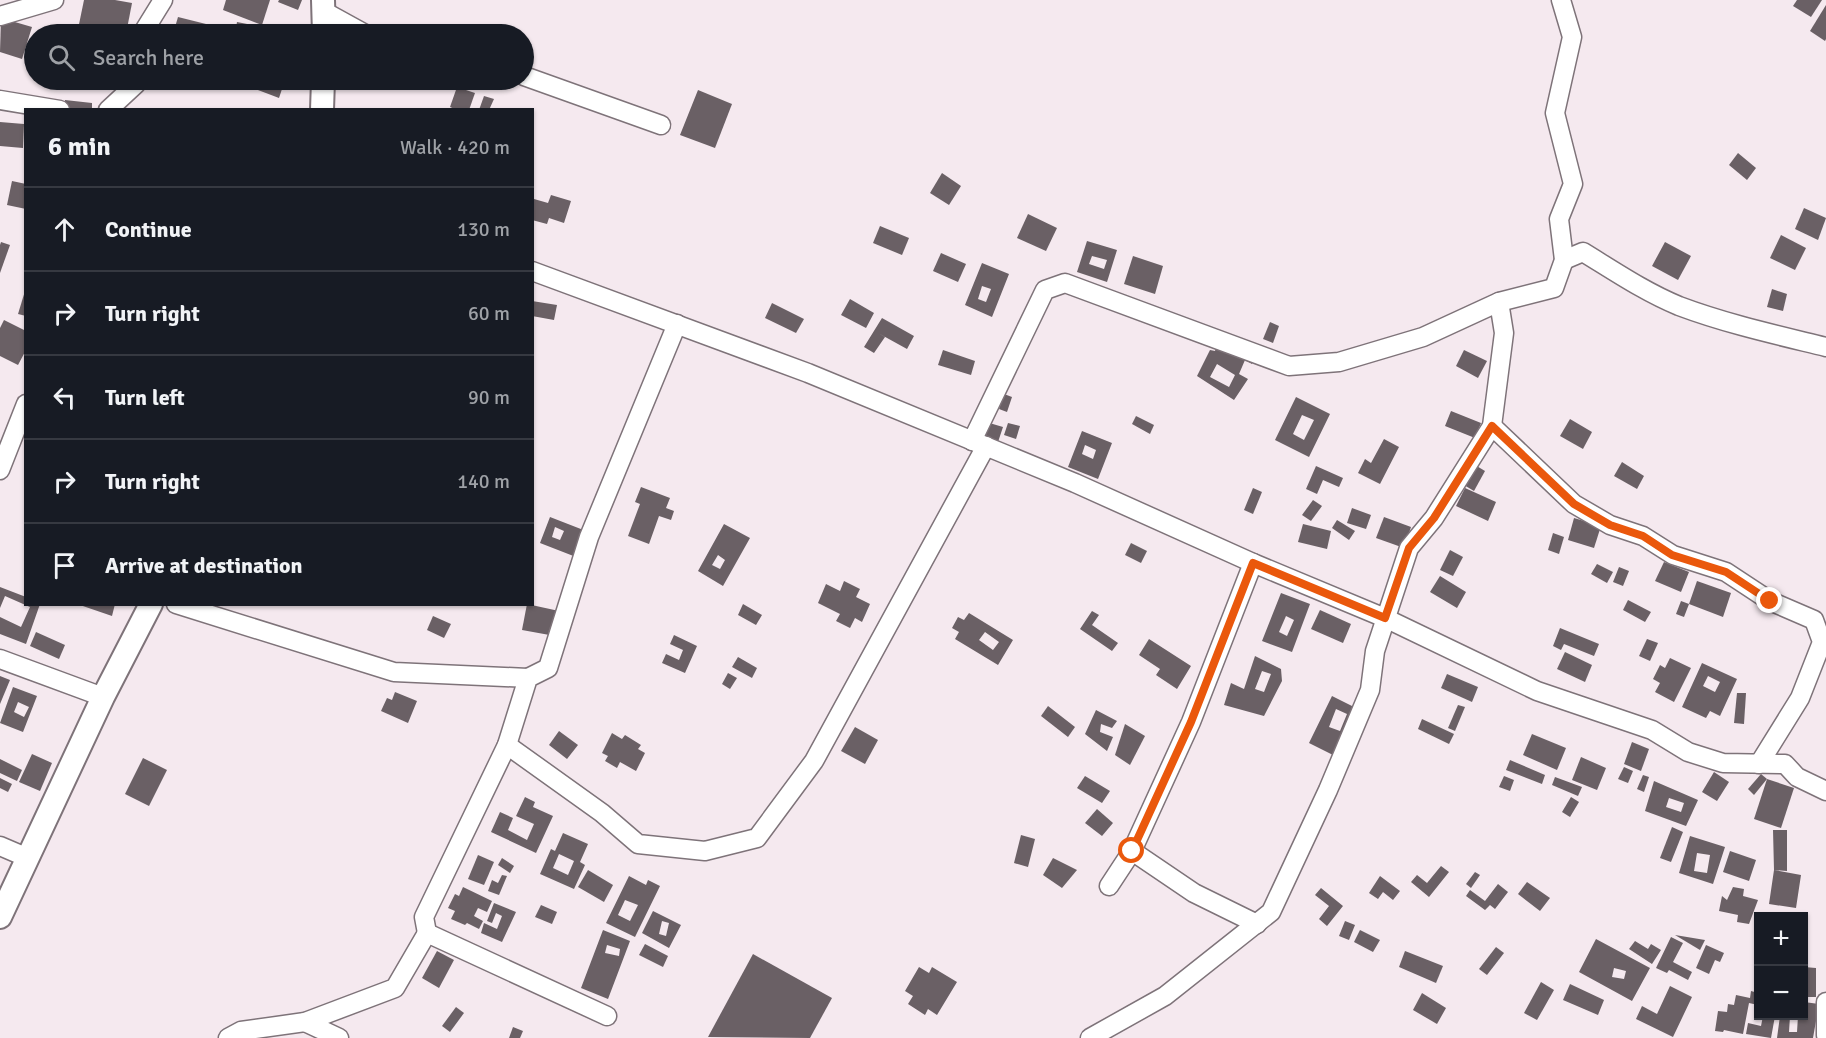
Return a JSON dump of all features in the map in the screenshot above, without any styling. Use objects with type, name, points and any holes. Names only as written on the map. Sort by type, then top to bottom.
[{"type":"street","points":[[0,16],[54,0]]},
{"type":"street","points":[[148,24],[163,0]]},
{"type":"street","points":[[507,745],[602,813],[638,844],[705,851],[757,838],[814,761],[979,444],[1045,290],[1065,283],[1289,366],[1339,362],[1423,337],[1500,302],[1554,288],[1564,260],[1559,219],[1573,184],[1555,113],[1572,37],[1561,0]]},
{"type":"street","points":[[324,16],[342,24]]},
{"type":"street","points":[[534,80],[661,125]]},
{"type":"street","points":[[110,108],[128,90]]},
{"type":"street","points":[[131,108],[135,90]]},
{"type":"street","points":[[322,108],[323,90]]},
{"type":"street","points":[[0,100],[48,108]]},
{"type":"street","points":[[1564,260],[1582,252],[1635,285],[1678,305],[1737,326],[1826,348]]},
{"type":"street","points":[[534,272],[808,373],[1075,483],[1253,563],[1385,618],[1537,691],[1652,730],[1688,752],[1723,763],[1785,764],[1797,777],[1826,791]]},
{"type":"street","points":[[1090,1038],[1165,996],[1271,912],[1328,790],[1370,690],[1375,651],[1409,548],[1434,518],[1492,426],[1504,333],[1500,302]]},
{"type":"street","points":[[182,606],[394,672],[528,678],[548,668],[589,537],[677,324]]},
{"type":"street","points":[[0,470],[24,409]]},
{"type":"street","points":[[1492,426],[1574,504],[1610,525],[1643,536],[1672,555],[1726,572],[1770,601],[1814,620],[1822,642],[1800,698],[1759,764]]},
{"type":"street","points":[[1109,886],[1132,851],[1191,722],[1253,563]]},
{"type":"street","points":[[0,917],[103,698],[150,606]]},
{"type":"street","points":[[0,659],[103,698]]},
{"type":"street","points":[[228,1038],[241,1031],[305,1022],[395,988],[427,933],[424,916],[507,745],[528,678]]},
{"type":"street","points":[[0,846],[28,858]]},
{"type":"street","points":[[1132,851],[1194,893],[1257,924]]},
{"type":"street","points":[[427,933],[607,1016]]},
{"type":"street","points":[[1826,1002],[1826,1035]]},
{"type":"street","points":[[305,1022],[339,1038]]},
{"type":"building","points":[[84,0],[115,0],[132,3],[128,24],[79,24]]},
{"type":"building","points":[[226,0],[270,0],[262,24],[223,10]]},
{"type":"building","points":[[279,0],[302,0],[298,10],[278,2]]},
{"type":"building","points":[[1797,0],[1822,0],[1811,17],[1793,6]]},
{"type":"building","points":[[1826,5],[1826,39],[1825,41],[1810,31]]},
{"type":"building","points":[[178,17],[206,24],[176,24]]},
{"type":"building","points":[[1,18],[24,25],[22,59],[0,52]]},
{"type":"building","points":[[258,90],[282,90],[279,98]]},
{"type":"building","points":[[456,90],[475,93],[470,108],[450,107]]},
{"type":"building","points":[[698,90],[732,104],[715,148],[680,135]]},
{"type":"building","points":[[484,96],[494,99],[490,108],[480,108]]},
{"type":"building","points":[[65,100],[92,103],[92,108],[64,108]]},
{"type":"building","points":[[0,122],[24,124],[23,148],[0,146]]},
{"type":"building","points":[[1738,153],[1756,168],[1747,180],[1729,165]]},
{"type":"building","points":[[942,173],[961,186],[949,205],[930,193]]},
{"type":"building","points":[[12,181],[24,184],[24,209],[7,205]]},
{"type":"building","points":[[551,195],[571,201],[564,223],[549,218],[547,224],[534,221],[534,199],[548,203]]},
{"type":"building","points":[[1804,208],[1826,218],[1818,240],[1795,229]]},
{"type":"building","points":[[1028,214],[1057,228],[1046,251],[1017,238]]},
{"type":"building","points":[[880,226],[909,238],[902,255],[873,243]]},
{"type":"building","points":[[1781,235],[1806,248],[1795,270],[1770,258]]},
{"type":"building","points":[[1087,241],[1117,250],[1107,282],[1077,272]],"holes":[[[1092,256],[1107,260],[1104,269],[1089,264]]]},
{"type":"building","points":[[1,242],[10,245],[0,273],[0,245]]},
{"type":"building","points":[[1665,242],[1691,256],[1678,280],[1652,266]]},
{"type":"building","points":[[941,253],[966,264],[958,282],[933,271]]},
{"type":"building","points":[[1133,256],[1163,266],[1155,294],[1124,284]]},
{"type":"building","points":[[982,263],[1009,274],[992,317],[965,305]],"holes":[[[982,286],[991,289],[986,302],[978,299]]]},
{"type":"building","points":[[1772,289],[1787,294],[1783,311],[1767,307]]},
{"type":"building","points":[[24,294],[24,316],[18,314]]},
{"type":"building","points":[[850,299],[874,313],[866,328],[841,315]]},
{"type":"building","points":[[534,301],[557,305],[554,320],[534,316]]},
{"type":"building","points":[[772,303],[804,319],[796,333],[765,318]]},
{"type":"building","points":[[882,318],[914,336],[907,349],[878,333],[885,337],[874,353],[864,347]]},
{"type":"building","points":[[4,320],[24,330],[24,354],[18,365],[0,356],[0,328]]},
{"type":"building","points":[[1270,322],[1279,326],[1273,343],[1263,339]]},
{"type":"building","points":[[1217,344],[1253,352],[1252,364],[1245,360],[1239,374],[1248,379],[1234,400],[1197,376],[1210,350],[1215,351]],"holes":[[[1217,364],[1235,375],[1229,387],[1210,377]]]},
{"type":"building","points":[[943,350],[975,361],[971,375],[938,365]]},
{"type":"building","points":[[1464,350],[1487,361],[1478,378],[1456,366]]},
{"type":"building","points":[[1004,394],[1012,397],[1007,412],[999,409]]},
{"type":"building","points":[[1296,397],[1330,414],[1309,457],[1275,440]],"holes":[[[1302,415],[1314,420],[1304,440],[1293,434]]]},
{"type":"building","points":[[1451,411],[1481,423],[1475,438],[1445,426]]},
{"type":"building","points":[[1136,416],[1154,425],[1150,434],[1132,424]]},
{"type":"building","points":[[1570,419],[1592,432],[1583,449],[1560,436]]},
{"type":"building","points":[[986,422],[1003,427],[998,442],[982,437]]},
{"type":"building","points":[[1008,423],[1020,426],[1016,439],[1004,435]]},
{"type":"building","points":[[1082,431],[1112,443],[1098,479],[1068,467]],"holes":[[[1085,445],[1096,450],[1093,459],[1082,454]]]},
{"type":"building","points":[[1384,439],[1399,447],[1380,484],[1358,473],[1365,459],[1371,463]]},
{"type":"building","points":[[1622,462],[1644,476],[1637,489],[1614,476]]},
{"type":"building","points":[[1475,465],[1485,471],[1474,491],[1464,485]]},
{"type":"building","points":[[1316,466],[1343,478],[1339,487],[1323,480],[1317,494],[1306,489]]},
{"type":"building","points":[[641,487],[670,498],[666,508],[674,511],[671,520],[659,516],[649,544],[628,536],[640,504],[635,502]]},
{"type":"building","points":[[1253,488],[1262,492],[1253,514],[1244,510]]},
{"type":"building","points":[[1465,488],[1496,502],[1488,521],[1456,506]]},
{"type":"building","points":[[1313,500],[1322,506],[1311,521],[1302,515]]},
{"type":"building","points":[[1352,508],[1371,515],[1366,529],[1347,523]]},
{"type":"building","points":[[550,517],[586,531],[576,557],[540,543]],"holes":[[[555,527],[564,531],[560,540],[552,537]]]},
{"type":"building","points":[[1384,517],[1411,527],[1404,548],[1376,538]]},
{"type":"building","points":[[1574,518],[1601,526],[1594,548],[1568,540]]},
{"type":"building","points":[[1337,520],[1355,531],[1349,540],[1332,528]]},
{"type":"building","points":[[724,524],[750,538],[723,586],[698,571]],"holes":[[[718,555],[725,560],[720,569],[712,565]]]},
{"type":"building","points":[[1303,524],[1331,531],[1327,549],[1298,542]]},
{"type":"building","points":[[1553,533],[1564,537],[1559,554],[1548,550]]},
{"type":"building","points":[[1131,543],[1147,551],[1141,563],[1125,555]]},
{"type":"building","points":[[1450,550],[1463,557],[1453,576],[1440,570]]},
{"type":"building","points":[[1664,562],[1689,572],[1681,592],[1655,581]]},
{"type":"building","points":[[1597,564],[1613,572],[1607,583],[1591,574]]},
{"type":"building","points":[[1619,567],[1629,571],[1623,586],[1613,582]]},
{"type":"building","points":[[1440,576],[1466,592],[1457,608],[1430,592]]},
{"type":"building","points":[[844,581],[860,589],[856,597],[870,604],[862,622],[855,618],[850,628],[836,621],[840,614],[818,603],[826,584],[840,591]]},
{"type":"building","points":[[1697,581],[1731,593],[1723,617],[1689,604]]},
{"type":"building","points":[[0,587],[24,596],[24,604],[5,596],[0,608]]},
{"type":"building","points":[[1281,593],[1310,604],[1292,652],[1262,641]],"holes":[[[1286,616],[1294,620],[1287,636],[1279,632]]]},
{"type":"building","points":[[1628,600],[1651,612],[1645,622],[1623,610]]},
{"type":"building","points":[[1681,601],[1689,604],[1684,617],[1676,614]]},
{"type":"building","points":[[743,604],[762,615],[756,625],[738,615]]},
{"type":"building","points":[[28,606],[39,606],[26,644],[0,634],[0,617],[21,627],[30,607]]},
{"type":"building","points":[[83,606],[114,606],[112,616]]},
{"type":"building","points":[[527,606],[559,611],[555,636],[522,630]]},
{"type":"building","points":[[1320,610],[1351,624],[1343,643],[1311,629]]},
{"type":"building","points":[[1092,611],[1099,615],[1092,625],[1118,643],[1112,651],[1080,629]]},
{"type":"building","points":[[969,613],[1013,640],[998,665],[955,639],[959,632],[952,628],[958,617],[964,620]],"holes":[[[985,632],[999,642],[993,650],[979,640]]]},
{"type":"building","points":[[433,616],[451,624],[444,638],[427,630]]},
{"type":"building","points":[[1560,628],[1599,644],[1594,656],[1564,644],[1561,650],[1553,646]]},
{"type":"building","points":[[36,632],[65,645],[59,659],[30,646]]},
{"type":"building","points":[[674,635],[697,646],[685,673],[662,663],[666,654],[679,660],[683,650],[670,644]]},
{"type":"building","points":[[1149,639],[1191,666],[1177,689],[1156,675],[1160,669],[1139,655]]},
{"type":"building","points":[[1647,639],[1658,643],[1650,661],[1639,656]]},
{"type":"building","points":[[1565,652],[1592,665],[1585,682],[1557,669]]},
{"type":"building","points":[[1255,656],[1281,669],[1282,681],[1264,716],[1224,705],[1231,683],[1244,689]],"holes":[[[1262,671],[1271,674],[1264,692],[1255,689]]]},
{"type":"building","points":[[738,657],[757,668],[752,678],[732,667]]},
{"type":"building","points":[[1670,658],[1691,668],[1674,702],[1655,692],[1660,683],[1653,679],[1660,665],[1665,668]]},
{"type":"building","points":[[1702,663],[1737,679],[1720,716],[1710,711],[1706,718],[1682,707]],"holes":[[[1708,676],[1720,682],[1715,692],[1703,686]]]},
{"type":"building","points":[[728,673],[737,678],[730,689],[722,684]]},
{"type":"building","points":[[1447,674],[1478,687],[1472,702],[1441,688]]},
{"type":"building","points":[[0,676],[10,680],[0,704]]},
{"type":"building","points":[[13,687],[37,696],[23,732],[0,723]],"holes":[[[18,702],[29,707],[24,717],[14,712]]]},
{"type":"building","points":[[395,692],[417,701],[408,723],[381,711],[387,698],[392,700]]},
{"type":"building","points":[[1737,693],[1746,693],[1744,724],[1734,723]]},
{"type":"building","points":[[1332,696],[1358,709],[1335,756],[1309,743]],"holes":[[[1336,709],[1347,714],[1340,731],[1329,727]]]},
{"type":"building","points":[[1458,705],[1465,707],[1455,731],[1448,728]]},
{"type":"building","points":[[1048,706],[1075,727],[1068,737],[1041,716]]},
{"type":"building","points":[[1096,710],[1117,721],[1112,728],[1101,724],[1100,732],[1113,737],[1107,751],[1085,734]]},
{"type":"building","points":[[1422,719],[1454,734],[1449,744],[1418,729]]},
{"type":"building","points":[[1125,724],[1145,736],[1130,765],[1115,755]]},
{"type":"building","points":[[855,727],[878,740],[865,764],[841,751]]},
{"type":"building","points":[[559,731],[578,745],[567,759],[549,745]]},
{"type":"building","points":[[612,733],[622,739],[625,735],[641,745],[638,749],[645,753],[636,771],[620,762],[617,768],[605,761],[608,756],[602,753]]},
{"type":"building","points":[[1532,734],[1566,748],[1557,770],[1523,755]]},
{"type":"building","points":[[1632,742],[1649,749],[1641,771],[1624,764]]},
{"type":"building","points":[[32,754],[52,763],[40,791],[19,782]]},
{"type":"building","points":[[1581,757],[1606,768],[1597,790],[1572,780]]},
{"type":"building","points":[[143,758],[167,770],[149,806],[125,794]]},
{"type":"building","points":[[0,759],[22,770],[17,781],[0,773]]},
{"type":"building","points":[[1510,760],[1545,775],[1542,784],[1506,770]]},
{"type":"building","points":[[1624,767],[1633,771],[1628,783],[1618,779]]},
{"type":"building","points":[[1714,772],[1729,782],[1717,801],[1702,792]]},
{"type":"building","points":[[1761,774],[1767,779],[1754,795],[1748,789]]},
{"type":"building","points":[[1643,775],[1649,777],[1644,792],[1637,789]]},
{"type":"building","points":[[1085,776],[1110,791],[1102,803],[1077,788]]},
{"type":"building","points":[[1504,776],[1514,780],[1510,791],[1499,787]]},
{"type":"building","points":[[1555,777],[1582,787],[1578,796],[1552,785]]},
{"type":"building","points":[[0,778],[12,784],[8,792],[0,788]]},
{"type":"building","points":[[1767,779],[1794,788],[1781,828],[1754,819]]},
{"type":"building","points":[[1654,781],[1698,800],[1686,826],[1645,811]],"holes":[[[1669,798],[1684,803],[1681,812],[1666,807]]]},
{"type":"building","points":[[525,797],[535,802],[533,807],[553,816],[536,853],[491,832],[500,812],[513,818],[508,830],[527,840],[534,824],[516,816]]},
{"type":"building","points":[[1571,797],[1579,802],[1570,817],[1562,812]]},
{"type":"building","points":[[1097,809],[1113,823],[1102,836],[1085,823]]},
{"type":"building","points":[[1672,827],[1683,832],[1671,862],[1660,858]]},
{"type":"building","points":[[1773,830],[1787,830],[1787,871],[1774,870]]},
{"type":"building","points":[[563,833],[588,844],[580,862],[585,865],[574,889],[540,874],[551,849],[555,851]],"holes":[[[559,854],[574,861],[568,875],[553,868]]]},
{"type":"building","points":[[1021,835],[1035,839],[1028,867],[1014,863]]},
{"type":"building","points":[[1690,836],[1725,847],[1713,884],[1679,873]],"holes":[[[1697,853],[1710,855],[1707,873],[1694,871]]]},
{"type":"building","points":[[1730,851],[1756,860],[1749,881],[1723,872]]},
{"type":"building","points":[[478,855],[494,862],[484,885],[468,879]]},
{"type":"building","points":[[502,858],[514,866],[510,873],[498,865]]},
{"type":"building","points":[[1053,858],[1077,870],[1062,888],[1043,875]]},
{"type":"building","points":[[1441,866],[1449,872],[1429,897],[1411,882],[1417,875],[1427,883]]},
{"type":"building","points":[[588,870],[613,885],[604,902],[578,887]]},
{"type":"building","points":[[1774,870],[1801,875],[1796,908],[1769,904]]},
{"type":"building","points":[[1475,872],[1480,875],[1471,888],[1466,884]]},
{"type":"building","points":[[502,875],[507,876],[499,895],[488,891],[492,880],[498,883]]},
{"type":"building","points":[[629,876],[646,885],[648,880],[660,886],[635,937],[606,923]],"holes":[[[625,900],[638,905],[630,921],[618,915]]]},
{"type":"building","points":[[1380,876],[1400,891],[1393,900],[1383,892],[1378,899],[1369,893]]},
{"type":"building","points":[[1527,882],[1550,898],[1540,911],[1518,894]]},
{"type":"building","points":[[1498,884],[1508,892],[1495,909],[1490,905],[1485,910],[1466,896],[1470,890],[1485,901]]},
{"type":"building","points":[[463,887],[492,901],[487,912],[478,908],[474,916],[483,921],[479,929],[451,919],[455,911],[448,908],[455,894],[459,896]]},
{"type":"building","points":[[1733,887],[1744,889],[1743,896],[1758,900],[1749,924],[1737,922],[1738,915],[1719,911],[1722,896],[1727,900]]},
{"type":"building","points":[[1321,888],[1343,906],[1327,926],[1319,919],[1329,906],[1315,895]]},
{"type":"building","points":[[494,903],[516,912],[502,942],[481,933],[484,923],[497,929],[502,916],[496,913],[492,923],[487,921]]},
{"type":"building","points":[[541,905],[557,912],[552,924],[535,917]]},
{"type":"building","points":[[653,911],[681,925],[669,948],[642,933]],"holes":[[[662,921],[669,923],[666,936],[659,934]]]},
{"type":"building","points":[[1345,921],[1355,925],[1349,940],[1339,936]]},
{"type":"building","points":[[603,930],[630,941],[608,999],[581,988]],"holes":[[[607,945],[620,949],[619,956],[605,953]]]},
{"type":"building","points":[[1360,930],[1380,940],[1373,952],[1354,942]]},
{"type":"building","points":[[1675,935],[1705,940],[1700,950]]},
{"type":"building","points":[[1671,937],[1683,943],[1673,962],[1692,972],[1688,980],[1669,970],[1667,973],[1656,968]]},
{"type":"building","points":[[1596,939],[1650,968],[1632,1001],[1579,972]],"holes":[[[1614,968],[1626,971],[1624,979],[1612,977]]]},
{"type":"building","points":[[1635,941],[1648,949],[1651,944],[1661,950],[1652,964],[1629,949]]},
{"type":"building","points":[[645,944],[668,956],[663,967],[639,955]]},
{"type":"building","points":[[1706,945],[1724,953],[1720,962],[1715,960],[1709,974],[1696,968]]},
{"type":"building","points":[[1496,947],[1504,953],[1487,975],[1479,969]]},
{"type":"building","points":[[437,951],[454,960],[439,988],[422,978]]},
{"type":"building","points":[[1405,951],[1443,966],[1436,983],[1399,967]]},
{"type":"building","points":[[753,954],[832,998],[810,1038],[708,1037]]},
{"type":"building","points":[[919,967],[929,973],[932,967],[957,982],[937,1015],[928,1009],[925,1015],[908,1004],[913,996],[905,991]]},
{"type":"building","points":[[1808,967],[1816,968],[1816,997],[1808,997]]},
{"type":"building","points":[[1541,982],[1554,990],[1537,1020],[1524,1013]]},
{"type":"building","points":[[1570,984],[1604,1000],[1598,1015],[1563,1000]]},
{"type":"building","points":[[1670,986],[1692,997],[1673,1037],[1636,1019],[1642,1006],[1657,1014]]},
{"type":"building","points":[[1751,991],[1754,992],[1754,1004],[1749,1003],[1743,1034],[1724,1030],[1723,1032],[1715,1031],[1718,1011],[1727,1012],[1728,1004],[1734,1005],[1736,995],[1750,998]]},
{"type":"building","points":[[1422,993],[1446,1008],[1437,1024],[1413,1010]]},
{"type":"building","points":[[1808,1003],[1819,1004],[1813,1038],[1777,1038],[1779,1020],[1790,1020],[1789,1032],[1797,1032],[1798,1020],[1808,1020]]},
{"type":"building","points":[[456,1007],[464,1013],[450,1032],[442,1026]]},
{"type":"building","points":[[1762,1020],[1774,1020],[1771,1038],[1746,1034],[1748,1023],[1761,1026]]},
{"type":"building","points":[[513,1027],[523,1031],[520,1038],[509,1038]]},
{"type":"route","points":[[1132,851],[1191,722],[1253,563],[1385,618],[1409,548],[1434,518],[1492,426],[1574,504],[1610,525],[1643,536],[1672,555],[1726,572],[1770,601]]}]
